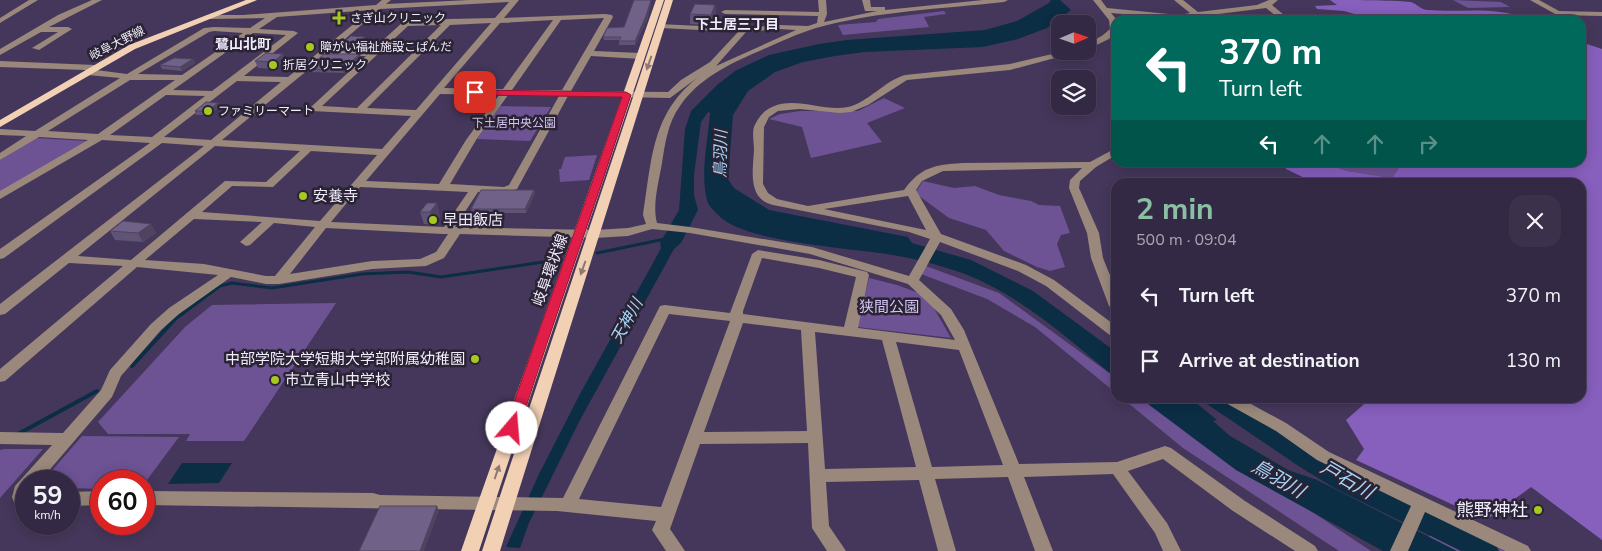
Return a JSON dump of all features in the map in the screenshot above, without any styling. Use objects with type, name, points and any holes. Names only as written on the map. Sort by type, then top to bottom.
[{"type":"main road","name":"岐阜大野線","points":[[0,124],[132,47],[252,0]]},
{"type":"main road","name":"岐阜環状線","points":[[491,551],[511,504],[560,334],[595,234],[641,56],[660,0]]},
{"type":"main road","name":"岐阜環状線","points":[[470,551],[543,334],[632,95],[661,26],[669,0]]},
{"type":"street","points":[[0,20],[34,0]]},
{"type":"street","points":[[0,52],[60,17],[98,0]]},
{"type":"street","points":[[0,311],[212,143],[387,0]]},
{"type":"street","points":[[209,16],[223,18],[511,0]]},
{"type":"street","points":[[279,280],[324,224],[515,0]]},
{"type":"street","points":[[818,25],[823,14],[822,0]]},
{"type":"street","points":[[866,0],[868,9],[877,10],[920,3],[918,0]]},
{"type":"street","points":[[652,226],[649,215],[665,124],[675,105],[691,88],[725,64],[818,25],[850,18],[1004,0]]},
{"type":"street","points":[[1097,0],[1111,17]]},
{"type":"street","points":[[1178,0],[1196,15],[1270,3],[1281,15]]},
{"type":"street","points":[[1534,0],[1557,13],[1602,14]]},
{"type":"street","points":[[1107,10],[1146,15]]},
{"type":"street","points":[[796,27],[799,14]]},
{"type":"street","points":[[661,26],[722,17],[823,14]]},
{"type":"street","points":[[0,196],[100,137],[274,15]]},
{"type":"street","points":[[358,184],[505,190],[514,187],[536,143],[605,26],[608,16],[501,18],[406,24],[314,109],[420,113]]},
{"type":"street","points":[[442,187],[471,140],[559,17]]},
{"type":"street","points":[[722,17],[744,30],[808,28]]},
{"type":"street","points":[[359,111],[449,21]]},
{"type":"street","points":[[36,48],[68,29],[39,30]]},
{"type":"street","points":[[0,157],[178,46],[207,30],[252,30],[294,33],[157,140],[0,255]]},
{"type":"street","points":[[438,91],[670,94],[684,82],[714,64],[744,30]]},
{"type":"street","points":[[1096,43],[1111,32]]},
{"type":"street","points":[[322,53],[372,54]]},
{"type":"street","points":[[588,53],[641,56]]},
{"type":"street","points":[[1051,57],[1010,67],[905,78],[895,82],[861,104],[844,110],[798,106],[778,108],[762,118],[759,127],[758,184],[763,195],[773,202],[911,229],[1022,268],[1050,282],[1111,329]]},
{"type":"street","points":[[0,64],[92,70],[131,76],[184,78]]},
{"type":"street","points":[[236,78],[288,80]]},
{"type":"street","points":[[164,92],[215,94]]},
{"type":"street","points":[[0,132],[386,152]]},
{"type":"street","points":[[0,376],[229,184],[269,185],[309,148]]},
{"type":"street","points":[[1111,154],[1092,165],[1075,180],[1074,188],[1093,233],[1097,258],[1111,293]]},
{"type":"street","points":[[801,209],[908,193],[918,179],[941,168],[962,166],[1092,165]]},
{"type":"street","points":[[66,259],[204,268],[266,280],[279,280],[372,265],[422,263],[440,256],[451,231],[475,189]]},
{"type":"street","points":[[910,190],[925,219],[938,237]]},
{"type":"street","points":[[192,215],[451,231],[595,234],[628,232],[652,226],[667,227],[812,250],[913,278],[946,312],[957,330],[1044,551]]},
{"type":"street","points":[[246,242],[271,220]]},
{"type":"street","points":[[913,278],[938,237]]},
{"type":"street","points":[[676,551],[661,530],[738,319],[736,311],[758,254],[819,264],[863,275],[850,332]]},
{"type":"street","points":[[40,470],[107,393],[115,374],[156,327],[174,311],[230,272]]},
{"type":"street","points":[[563,505],[665,309],[964,346]]},
{"type":"street","points":[[808,327],[821,528],[837,551]]},
{"type":"street","points":[[888,337],[924,474],[947,551]]},
{"type":"street","points":[[1238,403],[1281,427],[1323,456],[1420,505],[1522,551]]},
{"type":"street","points":[[695,438],[816,437]]},
{"type":"street","points":[[1,438],[67,439]]},
{"type":"street","points":[[818,476],[1117,468],[1165,452],[1239,506],[1309,551]]},
{"type":"street","points":[[1117,468],[1160,528],[1172,551]]},
{"type":"street","points":[[155,498],[373,500],[380,502],[563,505],[667,515]]},
{"type":"street","points":[[1399,551],[1420,505]]},
{"type":"green space","points":[[1453,0],[1501,2],[1510,7],[1468,8]]},
{"type":"green space","points":[[944,11],[946,14],[924,17],[929,27],[843,35],[838,25],[876,22],[878,19]]},
{"type":"green space","points":[[884,98],[905,108],[867,123],[882,142],[811,158],[802,127],[769,119],[780,114],[800,111],[858,111]]},
{"type":"green space","name":"下土居中央公園","points":[[500,106],[551,107],[530,141],[477,139]]},
{"type":"green space","points":[[36,138],[88,141],[0,193],[0,160]]},
{"type":"green space","points":[[597,155],[589,180],[560,182],[559,169],[561,169],[565,157]]},
{"type":"green space","points":[[1336,167],[1399,167],[1392,178],[1347,171]]},
{"type":"green space","points":[[923,181],[954,188],[975,186],[999,195],[1031,201],[1039,205],[1060,206],[1070,233],[1061,235],[1057,244],[1065,267],[1050,271],[1037,267],[1004,251],[986,230],[949,218],[915,193]]},
{"type":"green space","points":[[926,266],[999,293],[1111,374],[1111,389],[1035,327],[987,299],[921,274]]},
{"type":"green space","name":"狭間公園","points":[[869,278],[897,285],[927,296],[951,338],[857,327]]},
{"type":"green space","points":[[336,303],[244,441],[186,441],[190,434],[108,434],[98,422],[185,327],[212,305]]},
{"type":"green space","points":[[1128,403],[1151,403],[1371,551],[1339,551],[1183,448]]},
{"type":"green space","points":[[82,436],[179,437],[154,470],[90,470],[90,489],[80,488],[80,470],[53,470]]},
{"type":"green space","points":[[43,449],[25,470],[15,470],[15,481],[0,498],[0,450]]},
{"type":"green space","points":[[1436,516],[1504,551],[1455,551],[1429,537]]},
{"type":"shaded area","points":[[1330,0],[1411,2],[1426,10],[1479,10],[1517,15],[1358,15],[1344,11],[1317,9],[1315,6],[1337,5]]},
{"type":"shaded area","points":[[1586,44],[1602,49],[1602,540],[1531,487],[1486,520],[1356,460],[1364,449],[1346,420],[1365,403],[1586,403],[1586,178],[1392,178],[1399,167],[1586,167]]},
{"type":"shaded area","points":[[1286,167],[1336,167],[1347,171],[1392,178],[1305,178],[1286,169]]},
{"type":"water","points":[[1051,0],[1060,0],[1071,10],[1064,15],[1051,15],[1051,25],[1047,28],[1018,39],[983,47],[864,52],[803,62],[775,72],[748,91],[733,115],[728,179],[734,188],[769,210],[908,237],[912,243],[971,260],[1033,291],[1111,348],[1111,374],[1039,316],[976,278],[942,266],[909,258],[779,239],[732,225],[718,215],[707,200],[704,168],[710,113],[708,112],[701,122],[694,175],[694,195],[698,210],[681,243],[674,249],[579,422],[529,523],[520,548],[506,547],[539,474],[581,392],[653,263],[661,248],[660,243],[679,210],[685,129],[691,111],[717,85],[735,71],[769,55],[847,40],[985,30],[1017,21],[1049,3]]},
{"type":"water","name":"鳥羽川","points":[[1147,403],[1196,403],[1217,420],[1213,421],[1230,436],[1288,470],[1317,480],[1457,551],[1383,551],[1236,470]]},
{"type":"water","points":[[182,463],[232,463],[219,483],[168,484]]},
{"type":"building","points":[[634,0],[651,0],[635,41],[619,41],[621,37],[603,37],[607,28],[624,27]]},
{"type":"building","points":[[695,4],[715,5],[711,15],[690,14]]},
{"type":"building","points":[[351,36],[365,37],[359,42],[344,42]]},
{"type":"building","points":[[266,53],[283,54],[273,62],[255,61]]},
{"type":"building","points":[[324,54],[360,54],[342,70],[307,69]]},
{"type":"building","points":[[174,58],[193,59],[180,67],[160,65]]},
{"type":"building","points":[[206,102],[218,103],[208,111],[195,111]]},
{"type":"building","points":[[481,190],[534,190],[525,209],[471,209]]},
{"type":"building","points":[[427,203],[437,203],[430,212],[420,212]]},
{"type":"building","points":[[123,221],[151,224],[138,233],[110,231]]},
{"type":"building","points":[[380,506],[437,506],[420,551],[359,551]]},
{"type":"waterway","points":[[597,253],[665,239]]},
{"type":"waterway","points":[[182,314],[220,286],[232,283],[272,288],[362,274],[408,272],[441,277],[557,260]]},
{"type":"waterway","points":[[132,366],[176,318],[184,312]]},
{"type":"waterway","points":[[18,434],[97,391]]},
{"type":"waterway","name":"戸石川","points":[[1222,403],[1308,460],[1345,482],[1486,551]]},
{"type":"place","name":"さぎ山クリニック","points":[[339,18]]},
{"type":"place","name":"障がい福祉施設こぱんだ","points":[[310,47]]},
{"type":"place","name":"折居クリニック","points":[[273,65]]},
{"type":"place","name":"ファミリーマート","points":[[208,111]]},
{"type":"place","name":"安養寺","points":[[303,196]]},
{"type":"place","name":"早田飯店","points":[[433,220]]},
{"type":"place","name":"中部学院大学短期大学部附属幼稚園","points":[[475,359]]},
{"type":"place","name":"市立青山中学校","points":[[275,380]]},
{"type":"place","name":"熊野神社","points":[[1538,510]]},
{"type":"district","name":"下土居三丁目","points":[[737,24]]},
{"type":"district","name":"鷺山北町","points":[[243,44]]},
{"type":"route","points":[[475,92],[626,95],[580,234],[543,334],[512,428]]},
{"type":"water label","name":"天神川","points":[[627,321]]}]
